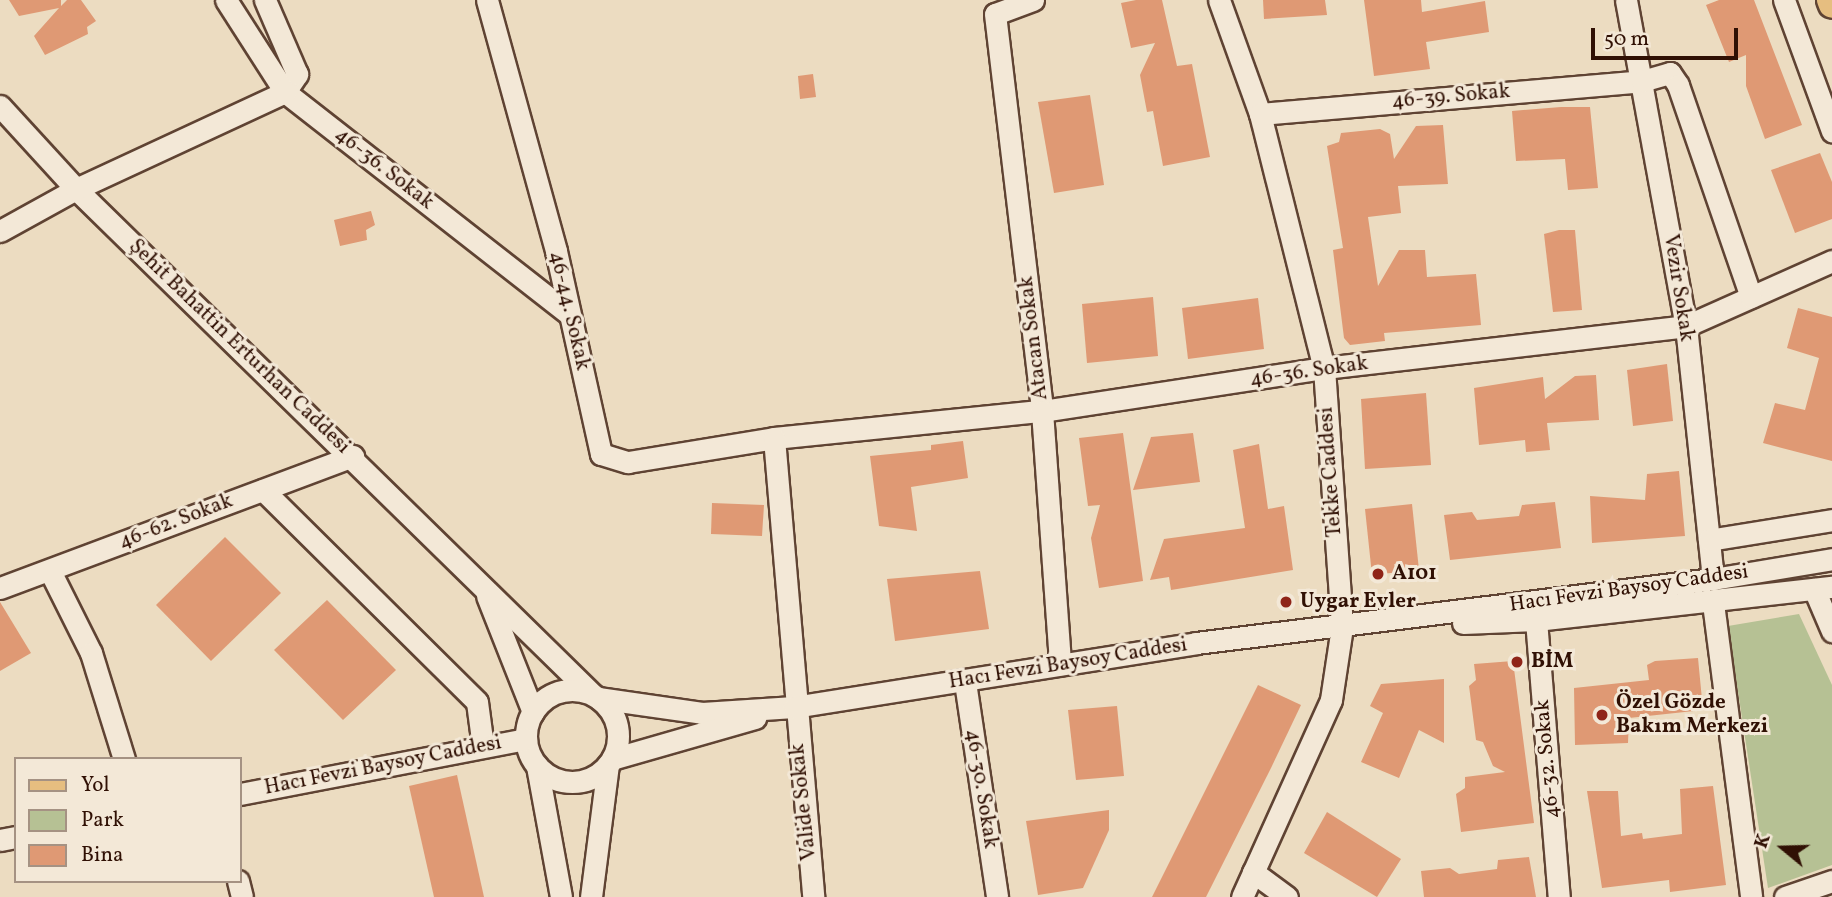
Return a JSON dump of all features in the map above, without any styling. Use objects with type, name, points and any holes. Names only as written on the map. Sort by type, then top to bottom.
[{"type":"street","name":"46-36. Sokak","points":[[226,0],[285,92],[569,314]]},
{"type":"street","points":[[0,231],[76,189],[285,92],[297,74],[265,0]]},
{"type":"street","name":"46-44. Sokak","points":[[487,0],[569,314],[601,454],[628,462],[774,438]]},
{"type":"street","name":"Atacan Sokak","points":[[1032,0],[995,14],[1042,411],[1060,664]]},
{"type":"street","name":"Tekke Caddesi","points":[[1219,0],[1260,114],[1324,369],[1342,627],[1331,700],[1242,897]]},
{"type":"street","name":"Vezir Sokak","points":[[1626,0],[1685,326],[1713,579]]},
{"type":"street","points":[[1784,0],[1832,131]]},
{"type":"street","name":"46-39. Sokak","points":[[1260,114],[1642,81],[1670,73],[1678,85],[1751,297]]},
{"type":"street","name":"Şehit Bahattin Erturhan Caddesi","points":[[0,106],[76,189],[595,696]]},
{"type":"street","name":"46-36. Sokak","points":[[774,438],[1042,411],[1324,369],[1685,326],[1832,261]]},
{"type":"street","name":"Valide Sokak","points":[[774,438],[794,707],[813,897]]},
{"type":"street","name":"46-62. Sokak","points":[[0,588],[352,456]]},
{"type":"street","points":[[263,490],[477,702],[483,747]]},
{"type":"street","points":[[1709,540],[1832,520]]},
{"type":"street","name":"Hacı Fevzi Baysoy Caddesi","points":[[595,696],[702,713],[794,707],[965,682],[1060,664],[1713,579],[1832,559]]},
{"type":"street","points":[[50,570],[91,653],[123,757]]},
{"type":"street","name":"Şehit Bahattin Erturhan Caddesi","points":[[482,584],[533,712]]},
{"type":"street","points":[[1823,588],[1832,631]]},
{"type":"street","name":"Hacı Fevzi Baysoy Caddesi","points":[[1342,627],[1536,620],[1713,603],[1823,588]]},
{"type":"street","points":[[1713,603],[1751,897]]},
{"type":"street","name":"46-32. Sokak","points":[[1536,620],[1559,897]]},
{"type":"street","name":"46-30. Sokak","points":[[965,682],[997,897]]},
{"type":"street","points":[[561,897],[537,766],[526,739],[533,712],[559,692],[595,696],[617,726],[591,897]]},
{"type":"street","name":"Hacı Fevzi Baysoy Caddesi","points":[[610,762],[794,707]]},
{"type":"street","name":"Hacı Fevzi Baysoy Caddesi","points":[[242,794],[526,739]]},
{"type":"street","points":[[537,766],[554,778],[571,782],[590,778],[610,762]]},
{"type":"street","points":[[1253,873],[1287,897]]},
{"type":"street","points":[[1785,897],[1832,881]]},
{"type":"green space","points":[[1799,614],[1832,685],[1832,865],[1768,888],[1728,626]]},
{"type":"building","points":[[9,0],[61,0],[61,6],[67,0],[81,0],[96,21],[87,27],[88,34],[45,55],[34,36],[59,8],[19,16]]},
{"type":"building","points":[[1162,0],[1177,66],[1192,64],[1210,157],[1163,166],[1153,111],[1147,112],[1140,75],[1155,43],[1131,48],[1121,3]]},
{"type":"building","points":[[1263,0],[1325,0],[1327,15],[1264,19]]},
{"type":"building","points":[[1364,0],[1421,0],[1422,12],[1485,1],[1489,32],[1426,42],[1430,69],[1374,76]]},
{"type":"building","points":[[1719,0],[1754,0],[1802,125],[1765,139],[1746,86],[1746,55],[1729,62],[1706,5]]},
{"type":"building","points":[[813,74],[816,97],[800,99],[798,76]]},
{"type":"building","points":[[1090,95],[1104,185],[1054,193],[1038,102]]},
{"type":"building","points":[[1590,107],[1598,188],[1568,190],[1565,159],[1516,161],[1512,111]]},
{"type":"building","points":[[1443,125],[1448,184],[1398,186],[1401,213],[1368,217],[1378,286],[1399,250],[1425,250],[1427,277],[1476,274],[1481,325],[1384,333],[1385,341],[1350,345],[1344,338],[1333,250],[1343,248],[1327,146],[1339,142],[1341,133],[1380,129],[1390,134],[1394,159],[1416,126]]},
{"type":"building","points":[[1820,153],[1832,182],[1832,219],[1795,233],[1771,170]]},
{"type":"building","points":[[371,211],[375,225],[366,230],[367,240],[340,246],[334,220]]},
{"type":"building","points":[[1575,230],[1582,310],[1553,312],[1544,234]]},
{"type":"building","points":[[1153,297],[1158,356],[1087,363],[1082,304]]},
{"type":"building","points":[[1258,298],[1264,349],[1188,359],[1182,308]]},
{"type":"building","points":[[1798,308],[1832,317],[1832,461],[1763,443],[1775,403],[1805,410],[1819,358],[1787,348]]},
{"type":"building","points":[[1667,364],[1673,421],[1633,426],[1627,370]]},
{"type":"building","points":[[1596,375],[1599,420],[1547,423],[1550,450],[1526,452],[1525,440],[1479,445],[1474,388],[1543,377],[1545,399],[1575,376]]},
{"type":"building","points":[[1426,393],[1431,465],[1365,469],[1361,399]]},
{"type":"building","points":[[1123,433],[1143,581],[1099,588],[1091,538],[1100,505],[1088,506],[1079,438]]},
{"type":"building","points":[[1193,433],[1200,482],[1133,490],[1151,437]]},
{"type":"building","points":[[963,441],[968,478],[911,487],[917,531],[879,526],[870,456],[931,450],[931,445]]},
{"type":"building","points":[[1259,444],[1268,509],[1284,506],[1293,570],[1171,590],[1169,577],[1150,580],[1164,539],[1245,528],[1233,450]]},
{"type":"building","points":[[1679,471],[1685,536],[1592,543],[1590,496],[1645,500],[1647,474]]},
{"type":"building","points":[[1555,502],[1561,548],[1450,560],[1444,515],[1472,512],[1477,520],[1519,516],[1522,505]]},
{"type":"building","points":[[712,503],[764,505],[762,536],[711,534]]},
{"type":"building","points":[[1412,504],[1419,570],[1372,575],[1365,509]]},
{"type":"building","points":[[225,537],[281,593],[211,661],[156,605]]},
{"type":"building","points":[[980,571],[989,629],[895,641],[887,579]]},
{"type":"building","points":[[327,600],[396,670],[343,720],[274,650]]},
{"type":"building","points":[[0,602],[31,653],[0,671]]},
{"type":"building","points":[[1698,658],[1703,710],[1629,718],[1628,743],[1575,745],[1574,688],[1649,680],[1647,665],[1655,661]]},
{"type":"building","points":[[1513,661],[1534,823],[1461,832],[1456,794],[1465,788],[1465,777],[1505,772],[1493,766],[1483,742],[1476,740],[1469,686],[1476,680],[1474,664]]},
{"type":"building","points":[[1444,679],[1444,743],[1419,730],[1399,778],[1361,762],[1383,713],[1370,706],[1381,684]]},
{"type":"building","points":[[1258,685],[1301,705],[1271,768],[1206,897],[1152,897]]},
{"type":"building","points":[[1117,706],[1124,776],[1076,780],[1068,710]]},
{"type":"building","points":[[457,775],[484,897],[434,897],[409,786]]},
{"type":"building","points":[[1713,786],[1726,885],[1670,892],[1669,880],[1602,888],[1587,791],[1618,791],[1621,836],[1642,833],[1643,839],[1682,834],[1680,789]]},
{"type":"building","points":[[1109,810],[1109,830],[1083,888],[1038,895],[1026,821]]},
{"type":"building","points":[[1327,812],[1401,859],[1377,897],[1304,853]]},
{"type":"building","points":[[1529,857],[1536,897],[1424,897],[1421,871],[1450,868],[1459,874],[1497,869],[1498,860]]},
{"type":"place","name":"A101","points":[[1378,574]]},
{"type":"place","name":"Uygar Evler","points":[[1286,602]]},
{"type":"place","name":"BİM","points":[[1517,662]]},
{"type":"place","name":"Özel Gözde Bakım Merkezi","points":[[1602,715]]}]
